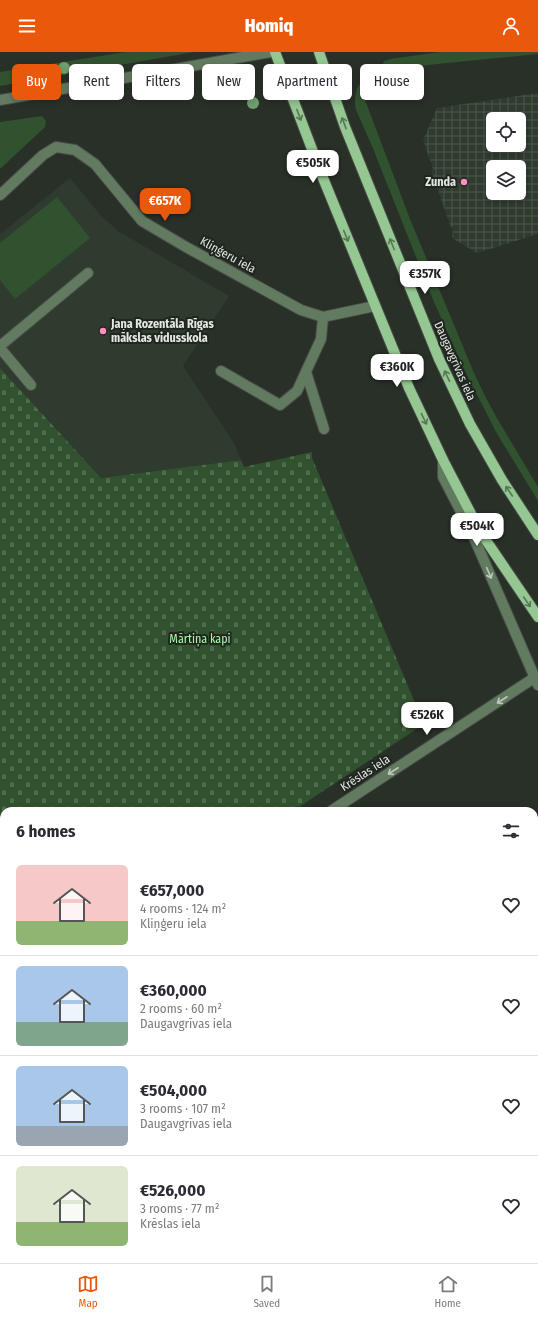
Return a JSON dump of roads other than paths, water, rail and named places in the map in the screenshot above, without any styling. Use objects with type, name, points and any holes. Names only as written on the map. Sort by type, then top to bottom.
[{"type":"main road","points":[[275,52],[323,178],[375,306],[409,388],[442,460],[481,533],[538,617]]},
{"type":"main road","name":"Daugavgrīvas iela","points":[[319,52],[346,127],[439,358],[470,424],[502,480],[538,535]]},
{"type":"street","points":[[0,100],[271,52]]},
{"type":"street","name":"Kliņģeru iela","points":[[0,195],[43,155],[56,147],[75,150],[95,164],[142,221],[301,310],[323,317],[375,306]]},
{"type":"street","points":[[31,385],[0,347],[88,272]]},
{"type":"street","points":[[221,371],[280,405],[297,391],[321,338],[323,317]]},
{"type":"street","points":[[306,372],[324,429]]},
{"type":"street","points":[[442,460],[443,477],[472,533],[536,682]]},
{"type":"street","name":"Krēslas iela","points":[[337,807],[536,682]]},
{"type":"place","name":"Zunda","points":[[464,182]]},
{"type":"place","name":"Jaņa Rozentāla Rīgas mākslas vidusskola","points":[[103,331]]},
{"type":"park label","name":"Mārtiņa kapi","points":[[200,639]]}]
